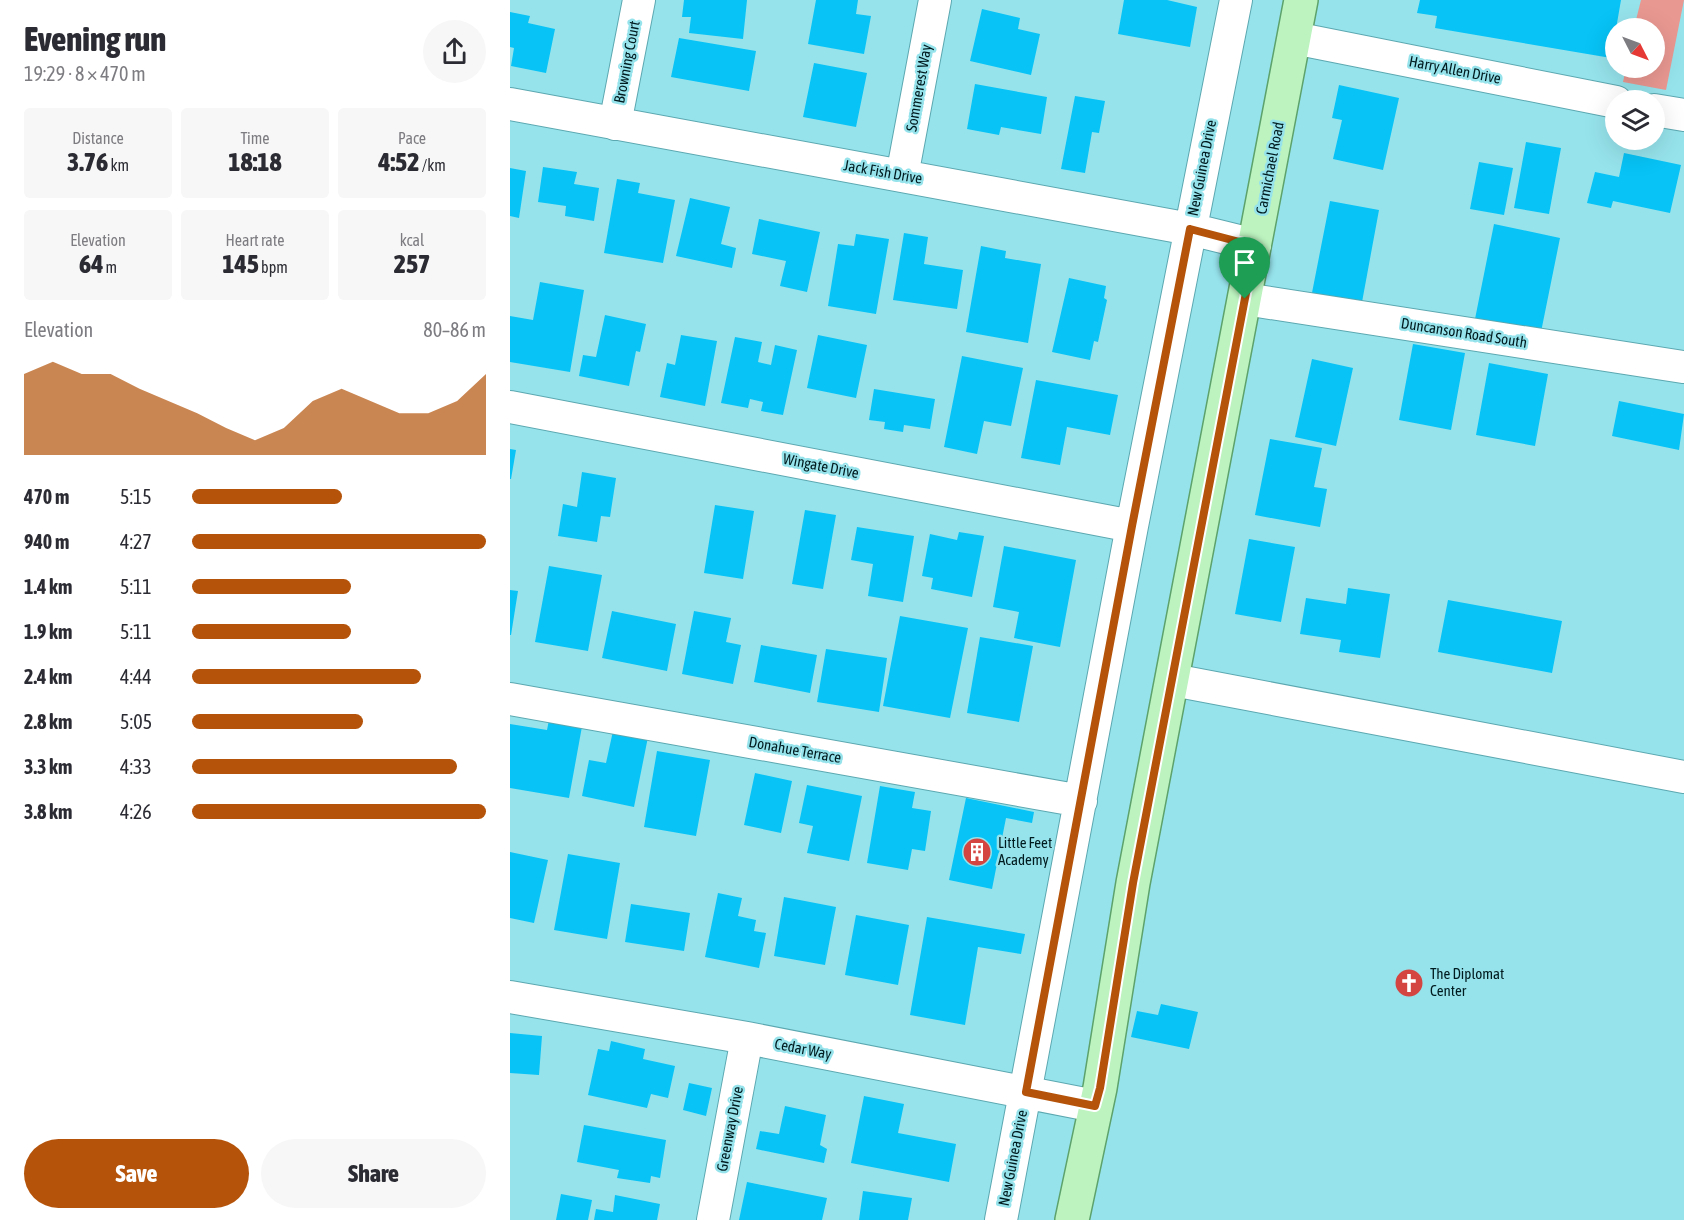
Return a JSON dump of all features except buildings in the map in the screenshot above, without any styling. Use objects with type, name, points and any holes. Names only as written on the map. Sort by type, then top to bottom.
[{"type":"main road","name":"Carmichael Road","points":[[1072,1220],[1100,1088],[1133,883],[1301,0]]},
{"type":"street","name":"Browning Court","points":[[615,124],[639,0]]},
{"type":"street","name":"Sommerest Way","points":[[902,176],[935,0]]},
{"type":"street","name":"New Guinea Drive","points":[[1001,1220],[1132,526],[1236,0]]},
{"type":"street","name":"Harry Allen Drive","points":[[1294,38],[1605,100]]},
{"type":"street","name":"Jack Fish Drive","points":[[510,104],[1190,229],[1255,246]]},
{"type":"street","points":[[1665,112],[1684,115]]},
{"type":"street","name":"Duncanson Road South","points":[[1245,299],[1683,366]]},
{"type":"street","name":"Wingate Drive","points":[[510,407],[1132,526]]},
{"type":"street","points":[[1173,680],[1684,777]]},
{"type":"street","name":"Donahue Terrace","points":[[510,699],[1081,801]]},
{"type":"street","name":"Cedar Way","points":[[510,997],[747,1038],[1095,1106]]},
{"type":"street","name":"Greenway Drive","points":[[712,1220],[747,1038]]},
{"type":"shaded area","points":[[1641,0],[1684,0],[1666,90],[1623,82],[1624,78],[1665,78],[1665,18],[1636,18]]},
{"type":"place","name":"Little Feet Academy","points":[[977,852]]},
{"type":"place","name":"The Diplomat Center","points":[[1409,983]]},
{"type":"route","points":[[1190,229],[1255,246],[1245,299],[1133,883],[1100,1088],[1095,1106],[1026,1092],[1190,229]]}]
